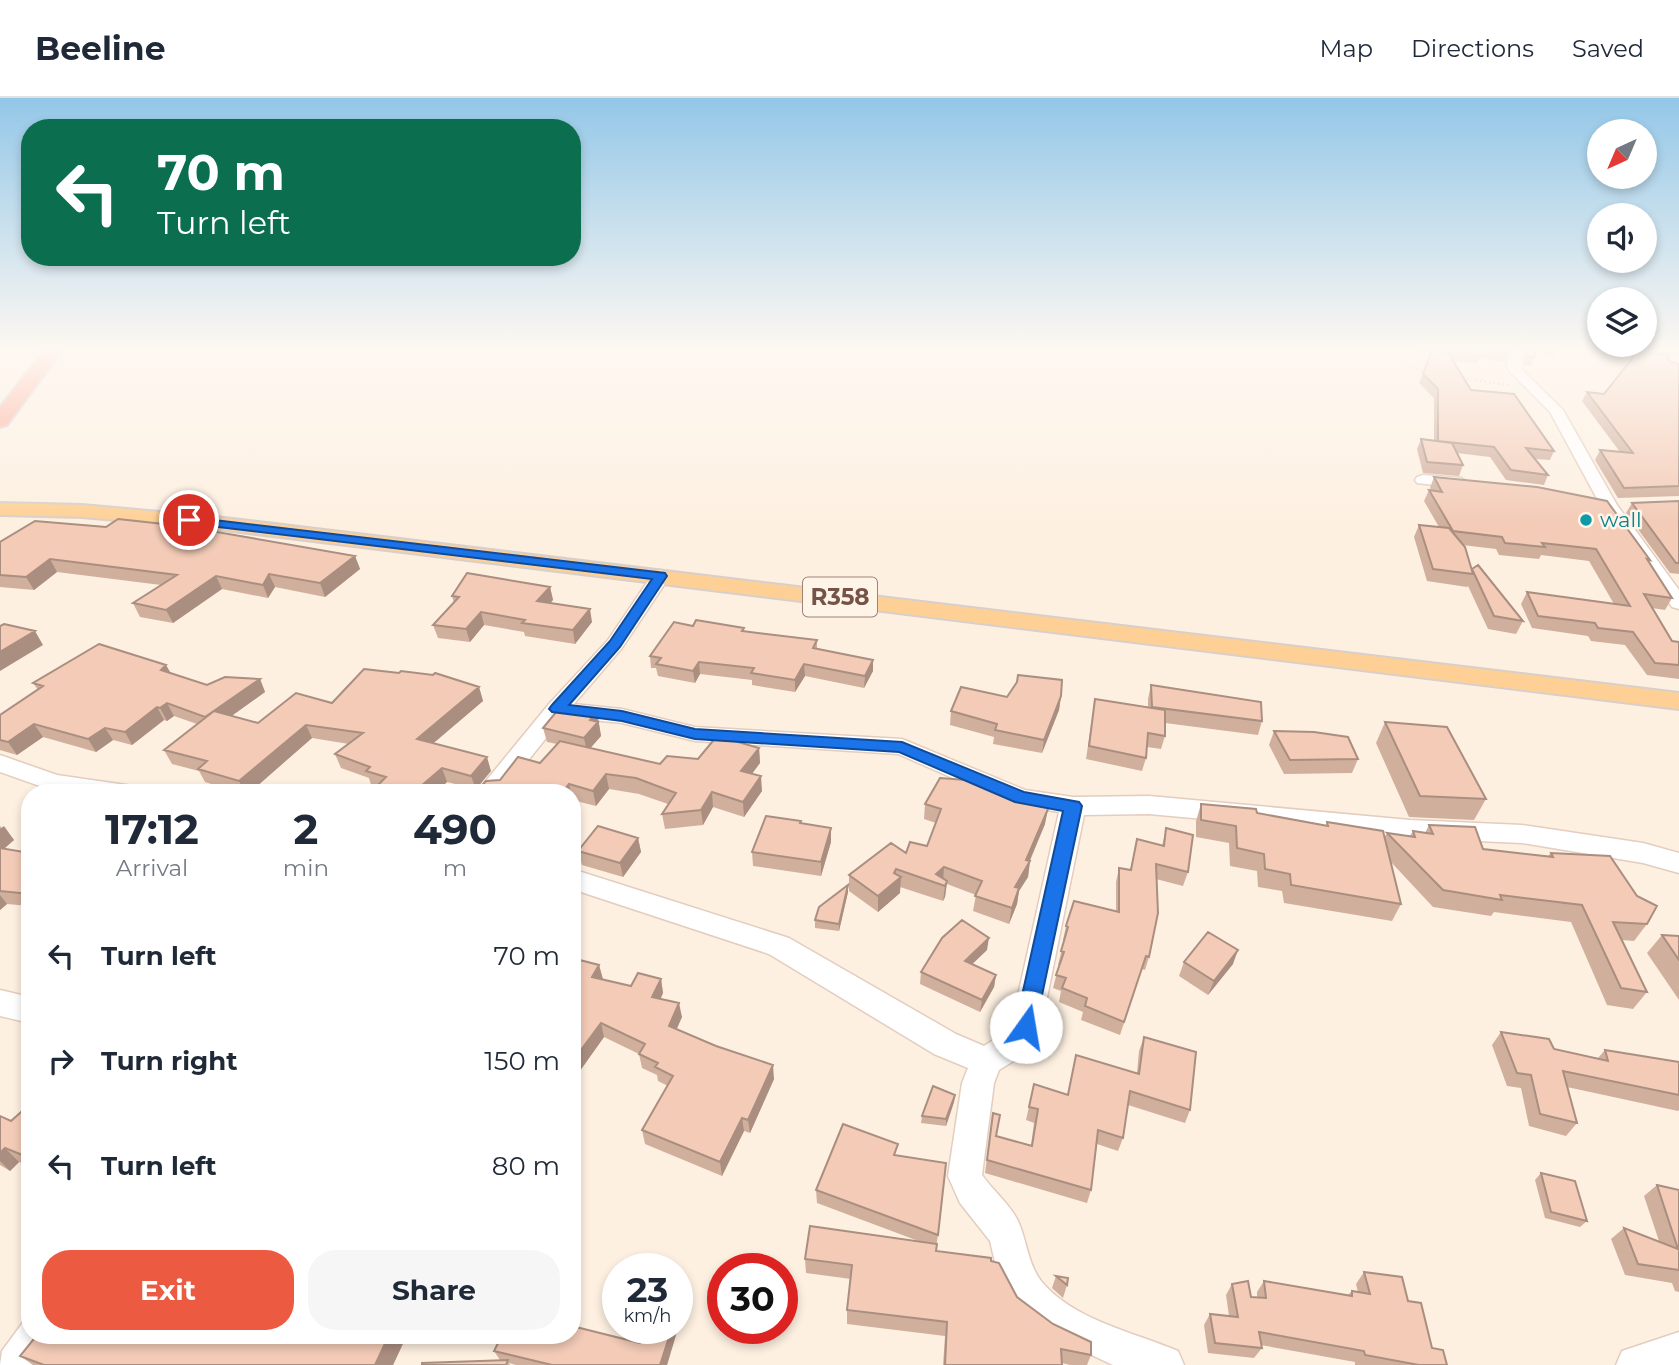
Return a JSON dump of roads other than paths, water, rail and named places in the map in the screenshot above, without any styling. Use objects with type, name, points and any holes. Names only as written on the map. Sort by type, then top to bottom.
[{"type":"main road","name":"R358","points":[[0,509],[82,511],[216,523],[1679,701]]},
{"type":"street","points":[[1553,407],[1609,506],[1677,598]]},
{"type":"street","points":[[1423,480],[1473,485]]},
{"type":"street","points":[[1583,500],[1627,507]]},
{"type":"street","points":[[495,784],[615,644],[661,576]]},
{"type":"street","points":[[557,709],[622,716],[695,734],[902,747],[1021,798],[1073,806],[1149,804],[1193,811],[1396,828],[1522,834],[1643,853],[1679,863]]},
{"type":"street","points":[[0,763],[61,784]]},
{"type":"street","points":[[1073,806],[1026,1027],[1012,1045],[986,1060],[978,1083],[964,1176],[968,1187],[1003,1230],[1019,1280],[1031,1297],[1076,1329],[1164,1365]]},
{"type":"street","points":[[581,882],[779,946],[945,1045],[986,1060]]},
{"type":"street","points":[[0,1003],[21,1008]]},
{"type":"street","points":[[16,1365],[31,1344]]},
{"type":"street","points":[[1636,1365],[1679,1352]]},
{"type":"place","name":"wall","points":[[1586,520]]}]
